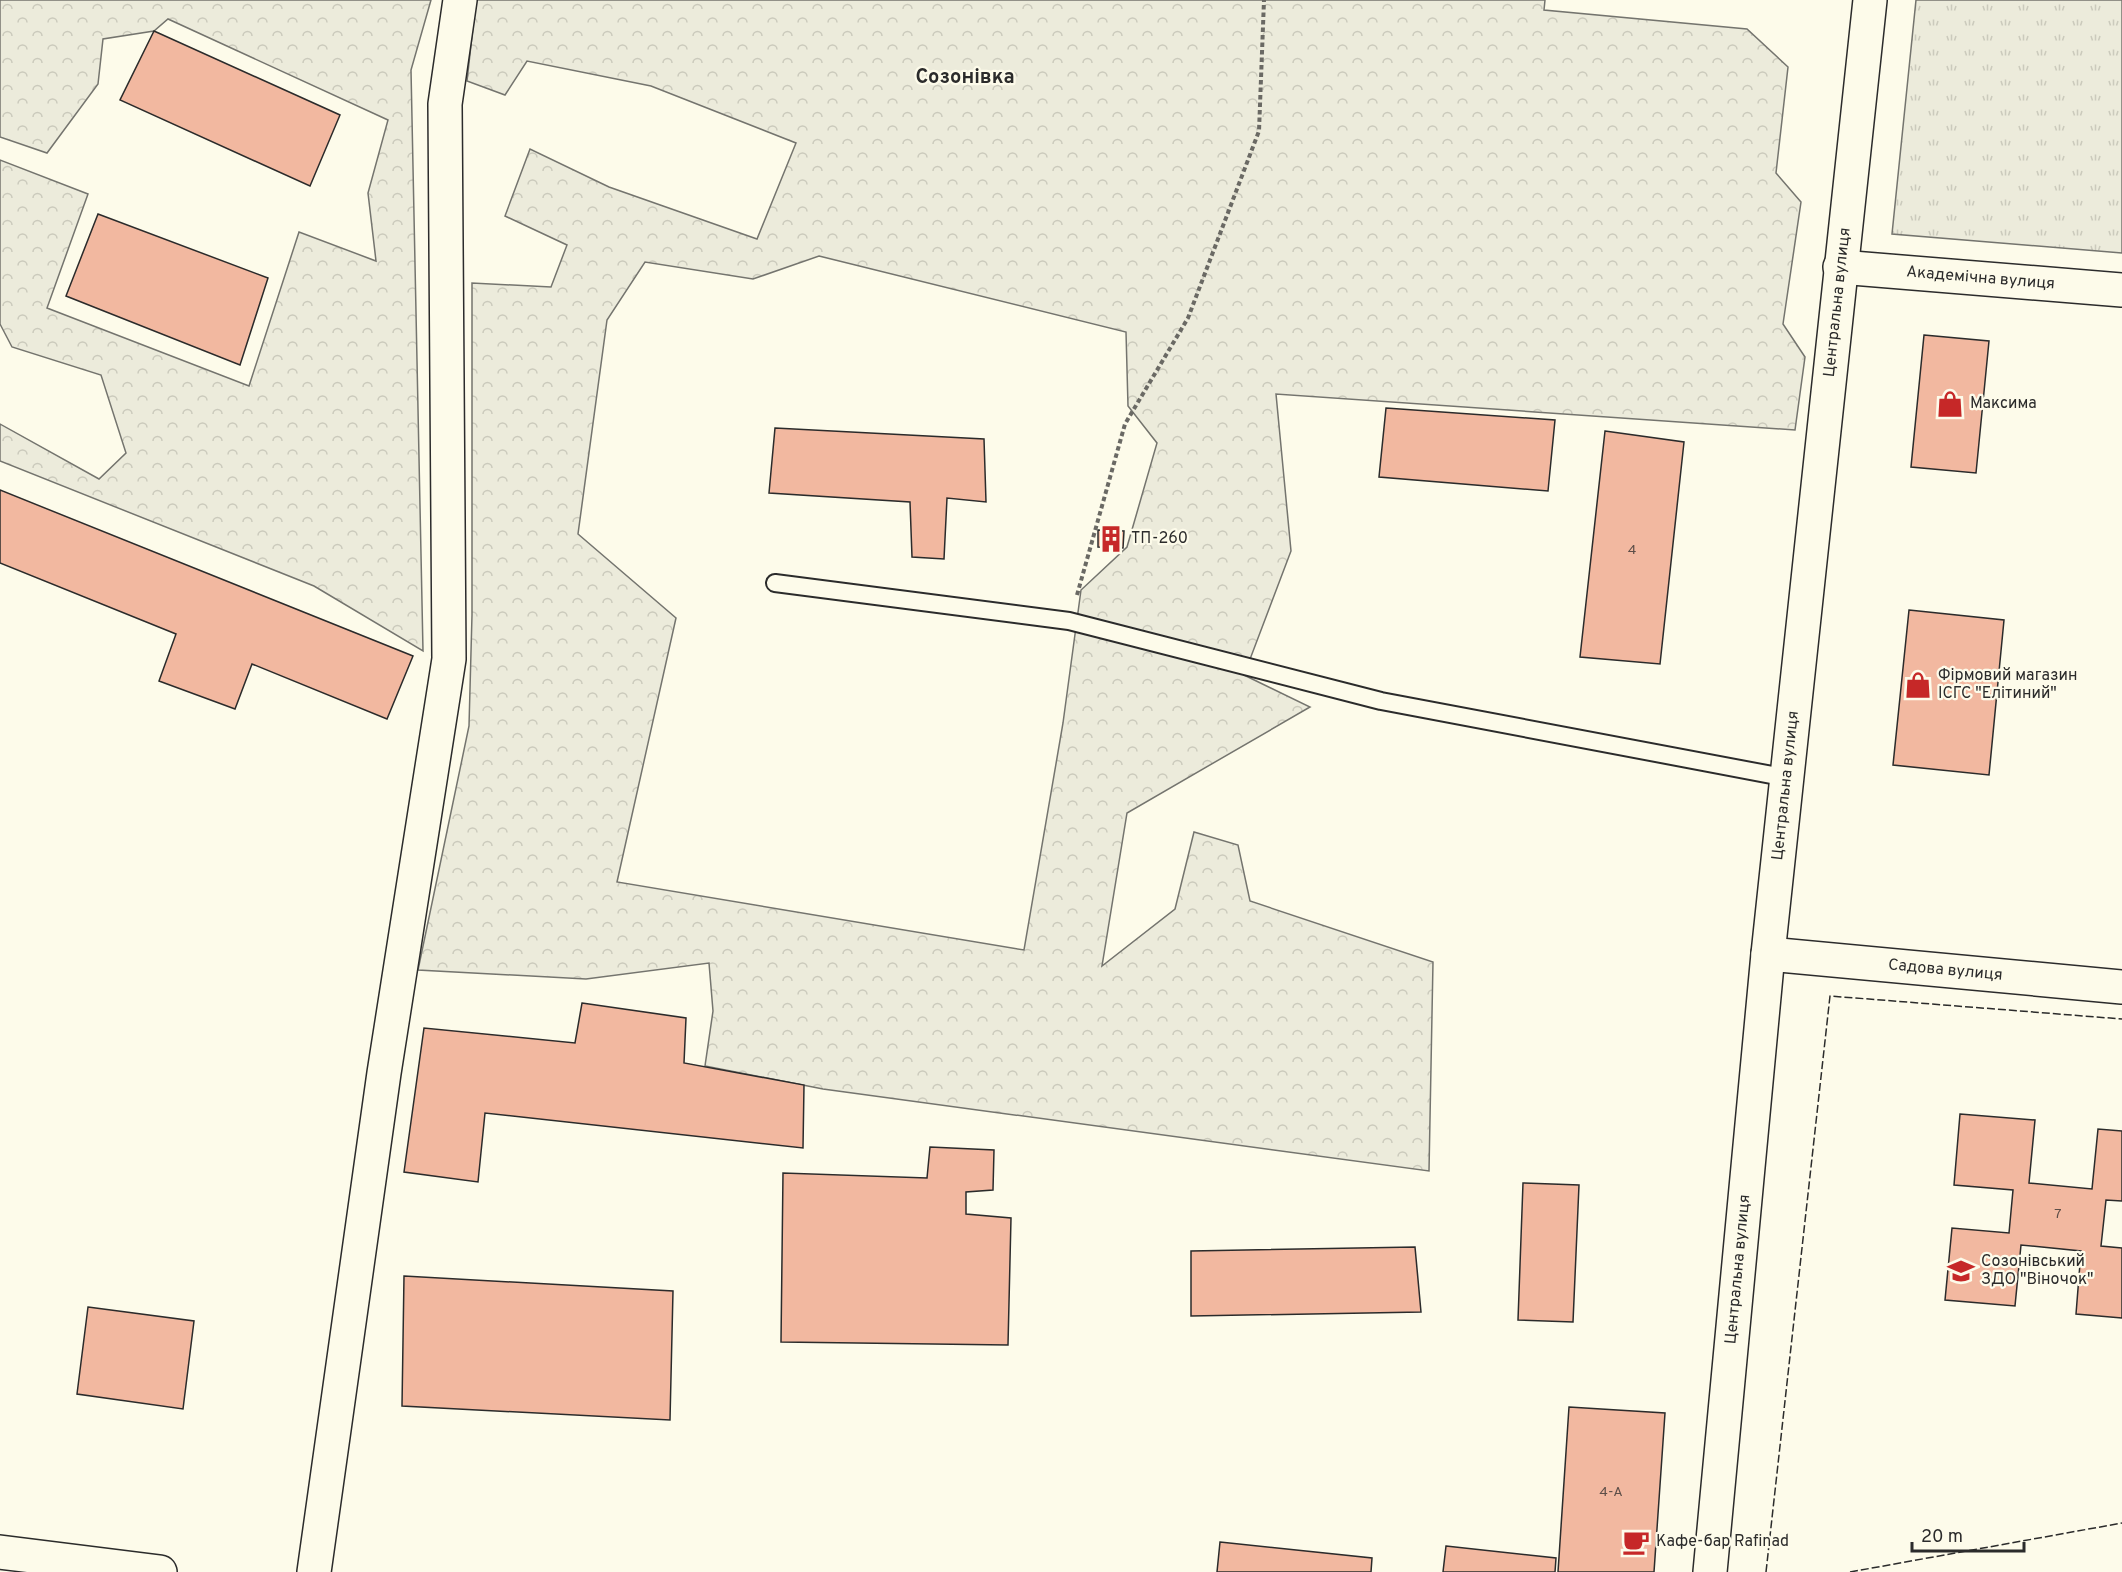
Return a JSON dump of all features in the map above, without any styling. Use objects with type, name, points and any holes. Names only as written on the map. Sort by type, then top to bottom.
[{"type":"street","points":[[314,1572],[384,1073],[449,658],[445,104],[460,0]]},
{"type":"street","name":"Центральна вулиця","points":[[1710,1572],[1768,954],[1870,0]]},
{"type":"street","name":"Академічна вулиця","points":[[1840,267],[2122,290]]},
{"type":"street","name":"Садова вулиця","points":[[1768,954],[2122,987]]},
{"type":"street","points":[[0,1552],[160,1572]]},
{"type":"lane","points":[[776,583],[1069,621],[1381,701],[1788,778]]},
{"type":"path","points":[[1069,621],[1125,424],[1188,318],[1259,131],[1264,0]]},
{"type":"green space","points":[[0,0],[431,0],[411,70],[423,651],[314,586],[0,461],[0,424],[99,479],[126,453],[101,375],[12,347],[0,324],[0,160],[88,194],[47,308],[249,386],[299,232],[376,261],[368,193],[388,120],[168,19],[154,31],[103,39],[98,84],[47,153],[0,137]]},
{"type":"green space","points":[[476,0],[1545,0],[1544,10],[1747,29],[1788,67],[1776,173],[1801,202],[1783,324],[1805,357],[1795,430],[1276,394],[1291,551],[1244,675],[1310,707],[1127,813],[1102,966],[1175,909],[1194,832],[1238,845],[1250,901],[1433,962],[1429,1171],[823,1089],[705,1066],[713,1011],[709,963],[586,979],[418,970],[469,726],[472,615],[472,283],[551,287],[567,245],[505,216],[530,149],[609,187],[757,239],[796,143],[651,86],[527,61],[505,95],[467,81]],"holes":[[[819,256],[1126,332],[1128,406],[1157,443],[1127,547],[1081,590],[1063,723],[1024,950],[617,882],[676,618],[578,534],[607,320],[645,262],[753,279]]]},
{"type":"green space","points":[[1916,0],[2122,0],[2122,253],[1892,234]]},
{"type":"building","points":[[154,31],[340,115],[310,186],[120,100]]},
{"type":"building","points":[[98,214],[268,278],[240,365],[66,296]]},
{"type":"building","name":"Максима","points":[[1924,335],[1989,341],[1976,473],[1911,467]]},
{"type":"building","points":[[1386,408],[1555,420],[1548,491],[1379,477]]},
{"type":"building","points":[[775,428],[984,439],[986,502],[947,498],[944,559],[912,557],[910,502],[769,493]]},
{"type":"building","points":[[1605,431],[1684,442],[1660,664],[1580,657]]},
{"type":"building","points":[[0,490],[413,656],[387,719],[252,664],[235,709],[159,681],[176,634],[0,563]]},
{"type":"building","name":"ТП-260","points":[[1098,530],[1124,531],[1123,548],[1098,547]]},
{"type":"building","points":[[1909,610],[2004,620],[1989,775],[1893,765]]},
{"type":"building","points":[[582,1003],[686,1018],[684,1063],[804,1085],[803,1148],[485,1113],[478,1182],[404,1172],[424,1028],[575,1043]]},
{"type":"building","points":[[1960,1114],[2035,1120],[2029,1183],[2092,1189],[2098,1129],[2122,1131],[2122,1201],[2106,1200],[2101,1246],[2122,1248],[2122,1318],[2076,1314],[2081,1251],[2021,1245],[2015,1306],[1945,1300],[1952,1228],[2009,1233],[2013,1190],[1954,1185]]},
{"type":"building","points":[[930,1147],[994,1150],[993,1190],[966,1192],[966,1214],[1011,1218],[1008,1345],[781,1342],[783,1173],[927,1178]]},
{"type":"building","points":[[1523,1183],[1579,1185],[1573,1322],[1518,1320]]},
{"type":"building","points":[[1415,1247],[1421,1312],[1191,1316],[1191,1251]]},
{"type":"building","points":[[404,1276],[673,1291],[670,1420],[402,1406]]},
{"type":"building","points":[[88,1307],[194,1321],[183,1409],[77,1394]]},
{"type":"building","points":[[1569,1407],[1665,1413],[1654,1572],[1558,1572]]},
{"type":"building","points":[[1220,1542],[1372,1558],[1371,1572],[1217,1572]]},
{"type":"building","points":[[1446,1546],[1556,1558],[1555,1572],[1443,1572]]},
{"type":"fence","points":[[1766,1572],[1830,996],[2122,1019]]},
{"type":"fence","points":[[1850,1572],[2122,1523]]},
{"type":"place","name":"Максима","points":[[1950,404]]},
{"type":"place","name":"ТП-260","points":[[1111,539]]},
{"type":"place","name":"Фірмовий магазин ІСГС \"Елітиний\"","points":[[1918,685]]},
{"type":"place","name":"Созонівський ЗДО \"Віночок\"","points":[[1961,1271]]},
{"type":"place","name":"Кафе-бар Rafinad","points":[[1636,1542]]},
{"type":"district","name":"Созонівка","points":[[965,78]]}]
